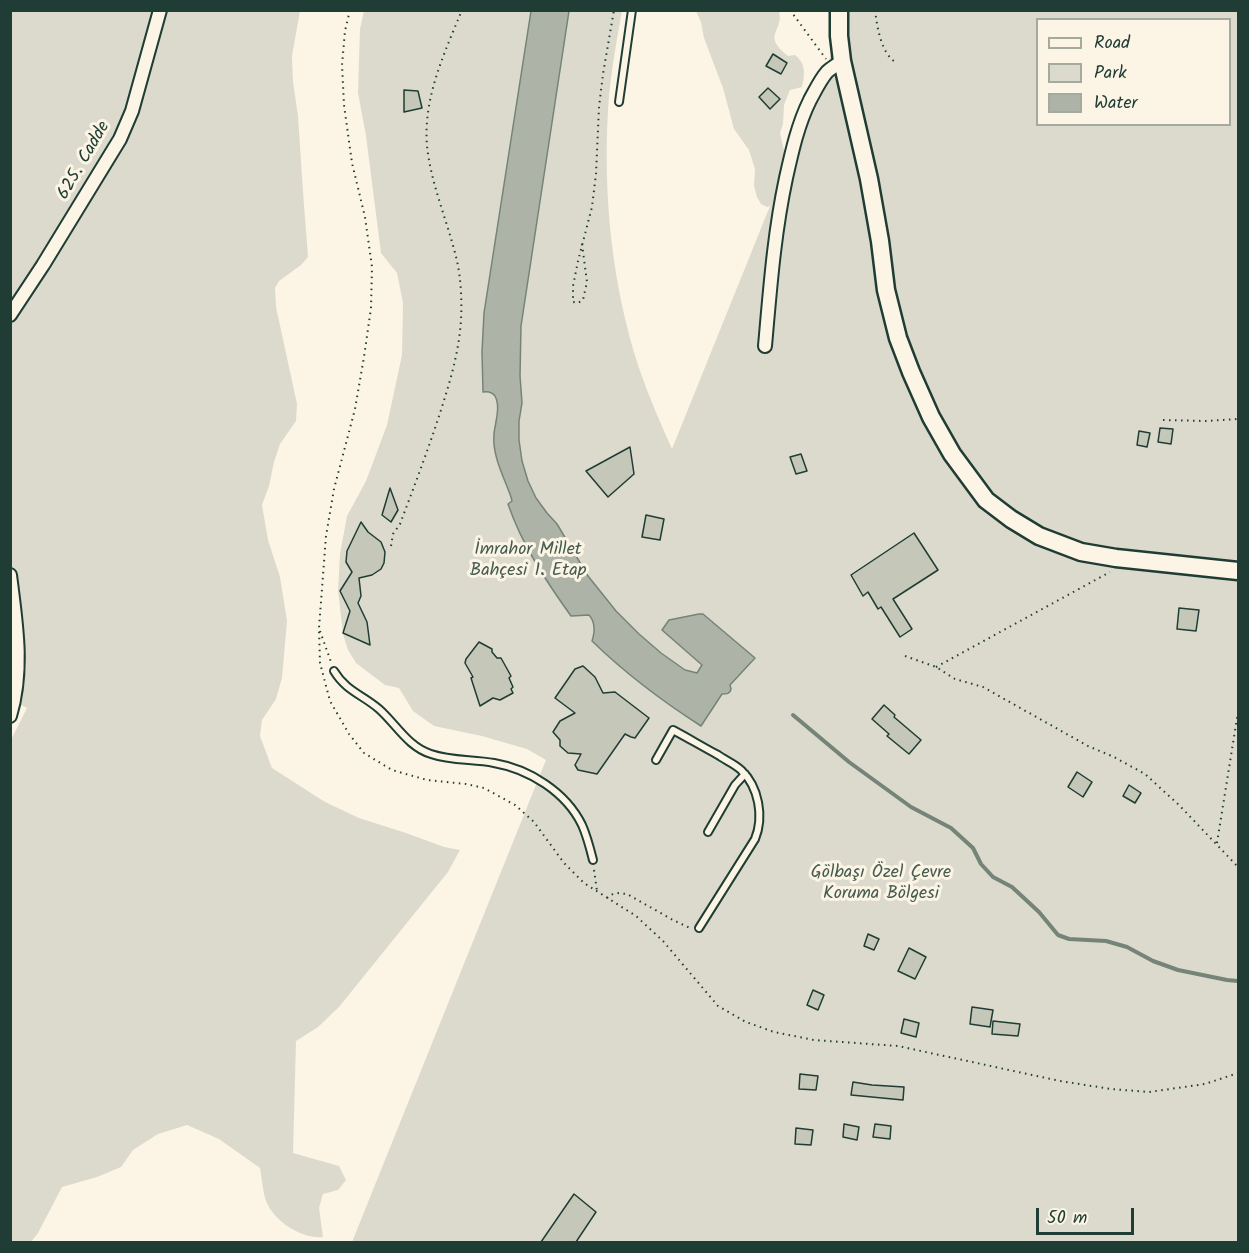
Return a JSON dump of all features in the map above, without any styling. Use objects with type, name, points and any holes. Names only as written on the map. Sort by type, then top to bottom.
[{"type":"street","name":"625. Cadde","points":[[10,315],[43,266],[120,139],[132,111],[160,10]]},
{"type":"street","points":[[840,10],[837,65],[869,179],[886,290],[898,338],[936,426],[952,453],[986,500],[1039,536],[1081,552],[1123,559],[1239,571]]},
{"type":"street","points":[[765,346],[772,264],[780,208],[792,151],[807,107],[827,72],[837,65]]},
{"type":"street","points":[[10,575],[16,621],[18,663],[17,686],[10,716]]},
{"type":"lane","points":[[619,102],[632,10]]},
{"type":"lane","points":[[334,671],[344,685],[375,706],[406,739],[420,750],[447,758],[504,765],[542,782],[559,795],[574,812],[586,834],[593,860]]},
{"type":"lane","points":[[656,760],[674,730],[738,767],[753,786],[758,803],[758,832],[699,928]]},
{"type":"lane","points":[[708,832],[735,785],[745,774]]},
{"type":"path","points":[[350,10],[345,31],[342,65],[344,105],[352,163],[365,217],[371,257],[371,308],[355,409],[334,489],[326,536],[319,628],[320,663],[330,701],[349,734],[364,753],[392,770],[427,780],[484,788],[515,805],[534,822],[564,863],[584,883],[636,916],[663,941],[718,1006],[746,1022],[774,1032],[814,1040],[898,1046],[1060,1081],[1111,1089],[1149,1092],[1206,1084],[1239,1073]]},
{"type":"path","points":[[391,546],[393,534],[400,524],[433,435],[451,381],[457,353],[461,319],[457,262],[431,173],[427,145],[431,97],[437,72],[462,10]]},
{"type":"path","points":[[582,244],[587,282],[583,300],[578,303],[573,302],[572,297],[582,244],[592,207],[603,74],[614,10]]},
{"type":"path","points":[[790,10],[837,65]]},
{"type":"path","points":[[875,10],[882,42],[891,60],[897,63]]},
{"type":"path","points":[[1163,420],[1239,419]]},
{"type":"path","points":[[936,667],[1111,571],[1123,559]]},
{"type":"path","points":[[319,628],[334,671]]},
{"type":"path","points":[[905,656],[936,667],[955,679],[984,687],[1088,746],[1145,774],[1180,806],[1239,867]]},
{"type":"path","points":[[1217,843],[1239,712]]},
{"type":"path","points":[[593,860],[597,891]]},
{"type":"path","points":[[607,898],[617,893],[627,894],[680,924],[692,929],[699,928]]},
{"type":"green space","points":[[11,11],[300,11],[292,56],[308,257],[279,281],[275,288],[276,307],[297,404],[296,421],[280,444],[262,505],[268,540],[280,577],[287,621],[282,678],[276,699],[262,720],[260,736],[272,768],[325,802],[359,818],[444,847],[460,850],[448,872],[339,1007],[318,1027],[296,1041],[293,1153],[339,1166],[346,1180],[338,1190],[323,1194],[319,1208],[323,1237],[307,1235],[284,1224],[266,1202],[260,1168],[219,1139],[187,1125],[158,1134],[133,1150],[121,1167],[62,1187],[31,1242],[11,1242],[10,742],[27,708],[10,699]]},
{"type":"green space","name":"Gölbaşı Özel Çevre Koruma Bölgesi","points":[[364,11],[622,11],[608,110],[608,208],[616,273],[630,337],[646,388],[672,449],[770,206],[761,204],[757,197],[754,186],[755,169],[749,150],[734,129],[723,88],[696,11],[779,11],[779,24],[775,34],[776,43],[788,56],[795,55],[799,58],[804,74],[802,87],[790,90],[784,105],[780,133],[786,159],[785,167],[849,11],[1238,11],[1238,1242],[352,1242],[546,760],[527,749],[482,736],[434,726],[413,711],[399,688],[385,685],[356,663],[348,650],[343,634],[338,590],[340,554],[347,516],[366,481],[387,425],[402,355],[403,303],[397,273],[381,253],[366,136],[358,93],[360,29]]},
{"type":"water","points":[[531,11],[569,11],[521,326],[522,403],[519,440],[522,461],[536,498],[557,524],[588,576],[616,611],[661,653],[685,670],[697,673],[702,665],[662,630],[669,620],[703,614],[755,658],[730,685],[730,692],[722,694],[701,726],[672,707],[618,665],[592,641],[594,628],[589,615],[571,616],[544,576],[520,534],[508,504],[512,501],[497,458],[494,434],[498,410],[497,400],[491,393],[483,392],[484,313]]},
{"type":"building","points":[[773,54],[787,63],[781,74],[766,66]]},
{"type":"building","points":[[768,88],[780,99],[770,109],[759,97]]},
{"type":"building","points":[[404,90],[418,91],[422,108],[404,112]]},
{"type":"building","points":[[1160,428],[1173,429],[1171,444],[1158,442]]},
{"type":"building","points":[[1139,431],[1150,433],[1147,447],[1137,445]]},
{"type":"building","points":[[630,447],[634,474],[608,497],[586,471]]},
{"type":"building","points":[[801,454],[807,471],[796,474],[790,457]]},
{"type":"building","points":[[390,488],[398,510],[391,522],[382,515]]},
{"type":"building","points":[[646,515],[664,519],[660,540],[642,537]]},
{"type":"building","points":[[361,522],[368,532],[381,542],[385,552],[381,569],[372,575],[359,578],[361,596],[358,603],[367,622],[370,645],[343,633],[350,611],[340,591],[352,572],[346,562],[347,551]]},
{"type":"building","points":[[914,533],[938,570],[893,599],[912,629],[900,637],[881,607],[878,609],[868,592],[863,596],[851,575]]},
{"type":"building","points":[[1179,608],[1199,610],[1196,631],[1177,629]]},
{"type":"building","points":[[479,642],[492,649],[497,658],[501,658],[511,676],[509,678],[513,687],[511,689],[513,693],[500,700],[493,698],[480,706],[471,678],[473,677],[465,663]]},
{"type":"building","points":[[583,666],[595,677],[603,693],[615,692],[649,718],[635,738],[625,734],[597,774],[578,770],[575,765],[581,754],[568,753],[560,746],[560,740],[553,732],[560,721],[575,713],[555,698],[575,669]]},
{"type":"building","points":[[884,705],[895,715],[894,717],[921,740],[909,754],[887,736],[889,734],[872,719]]},
{"type":"building","points":[[1077,772],[1092,782],[1083,797],[1068,787]]},
{"type":"building","points":[[1129,785],[1141,793],[1135,803],[1123,796]]},
{"type":"building","points":[[868,934],[879,939],[874,950],[864,946]]},
{"type":"building","points":[[909,948],[926,957],[915,979],[898,971]]},
{"type":"building","points":[[813,990],[824,995],[818,1010],[807,1005]]},
{"type":"building","points":[[972,1007],[993,1010],[990,1027],[970,1024]]},
{"type":"building","points":[[904,1019],[919,1023],[916,1037],[901,1033]]},
{"type":"building","points":[[993,1021],[1020,1024],[1018,1036],[992,1034]]},
{"type":"building","points":[[800,1074],[818,1076],[816,1090],[799,1089]]},
{"type":"building","points":[[853,1082],[904,1087],[903,1100],[851,1095]]},
{"type":"building","points":[[844,1124],[859,1127],[857,1140],[843,1137]]},
{"type":"building","points":[[875,1124],[891,1126],[890,1139],[873,1137]]},
{"type":"building","points":[[796,1128],[813,1130],[811,1145],[795,1144]]},
{"type":"building","points":[[574,1194],[596,1212],[576,1242],[541,1242]]},
{"type":"waterway","points":[[793,715],[849,762],[911,807],[951,828],[973,848],[981,864],[993,877],[1012,887],[1039,912],[1058,935],[1069,939],[1106,941],[1127,947],[1153,961],[1178,970],[1238,981]]},
{"type":"park label","name":"İmrahor Millet Bahçesi 1. Etap","points":[[528,561]]}]
